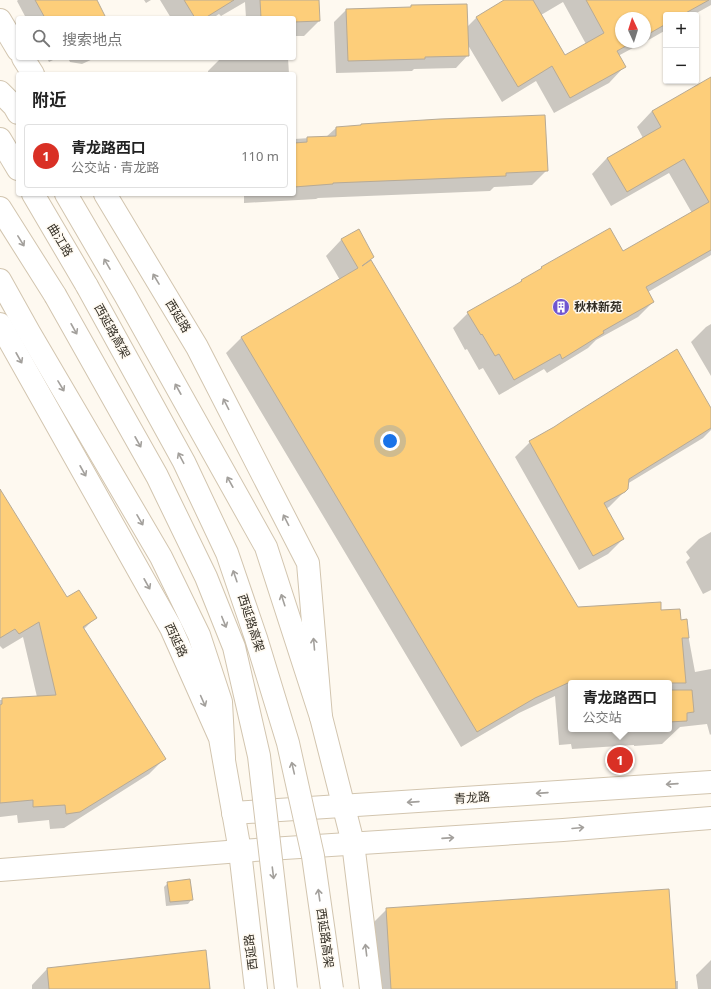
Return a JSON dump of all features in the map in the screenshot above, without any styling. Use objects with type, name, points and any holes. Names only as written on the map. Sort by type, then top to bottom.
[{"type":"main road","points":[[0,20],[16,47]]},
{"type":"main road","points":[[24,60],[32,72]]},
{"type":"main road","points":[[0,92],[16,110]]},
{"type":"main road","points":[[0,139],[16,166]]},
{"type":"main road","name":"曲江路","points":[[34,196],[87,286]]},
{"type":"main road","points":[[67,196],[125,295],[266,547],[321,717]]},
{"type":"main road","name":"西延路","points":[[106,196],[197,347],[308,563],[321,717],[344,806]]},
{"type":"main road","name":"西延路高架","points":[[0,208],[55,295],[157,476],[206,576],[234,647],[259,756],[286,989]]},
{"type":"main road","points":[[0,280],[161,557],[199,635],[221,702],[224,758]]},
{"type":"main road","name":"西延路高架","points":[[87,286],[184,462],[227,553],[256,638],[288,743],[313,856],[332,989]]},
{"type":"main road","name":"西延路","points":[[0,324],[171,628],[220,738],[240,851],[256,989]]},
{"type":"main road","name":"青龙路","points":[[233,813],[711,782]]},
{"type":"main road","points":[[344,806],[353,843],[371,989]]},
{"type":"main road","points":[[0,870],[240,851],[563,830],[711,818]]},
{"type":"building","points":[[35,0],[97,0],[105,16],[44,16]]},
{"type":"building","points":[[184,0],[234,0],[208,16],[194,16]]},
{"type":"building","points":[[260,0],[319,0],[320,21],[296,22],[296,16],[261,16]]},
{"type":"building","points":[[504,0],[533,0],[565,55],[604,33],[586,0],[709,0],[687,12],[663,12],[663,26],[651,33],[651,12],[615,12],[615,48],[622,48],[617,51],[626,67],[570,98],[552,66],[518,87],[476,17]]},
{"type":"building","points":[[467,4],[469,56],[348,61],[346,9],[411,7],[411,5]]},
{"type":"building","points":[[711,77],[711,250],[646,287],[654,302],[603,331],[604,333],[562,359],[560,354],[514,380],[499,354],[495,356],[467,312],[522,281],[521,280],[542,268],[541,267],[610,228],[623,251],[709,202],[684,159],[627,192],[607,158],[661,127],[652,111]]},
{"type":"building","points":[[545,115],[548,171],[506,173],[506,176],[333,183],[296,187],[296,143],[307,142],[307,137],[336,136],[336,127],[440,119]]},
{"type":"building","points":[[359,229],[374,257],[362,266],[371,260],[578,607],[661,602],[661,610],[680,609],[681,620],[687,619],[689,638],[682,638],[686,683],[672,683],[672,680],[568,680],[568,683],[535,698],[477,732],[241,337],[358,268],[341,239]]},
{"type":"building","points":[[677,349],[711,408],[711,428],[629,479],[628,489],[625,492],[604,503],[624,539],[593,556],[529,441],[554,427]]},
{"type":"building","points":[[0,489],[67,597],[79,590],[97,618],[83,627],[166,759],[80,812],[66,814],[65,805],[33,807],[33,800],[0,803],[0,705],[2,704],[2,698],[56,695],[39,622],[19,634],[15,629],[0,638]]},
{"type":"building","points":[[672,690],[692,690],[694,712],[687,713],[687,721],[672,722]]},
{"type":"building","points":[[190,879],[193,900],[170,902],[167,882]]},
{"type":"building","points":[[669,889],[676,989],[391,989],[386,908]]},
{"type":"building","points":[[206,950],[210,989],[49,989],[47,968]]},
{"type":"place","name":"秋林新苑","points":[[561,307]]},
{"type":"place","name":"青龙路西口","points":[[620,760]]}]
